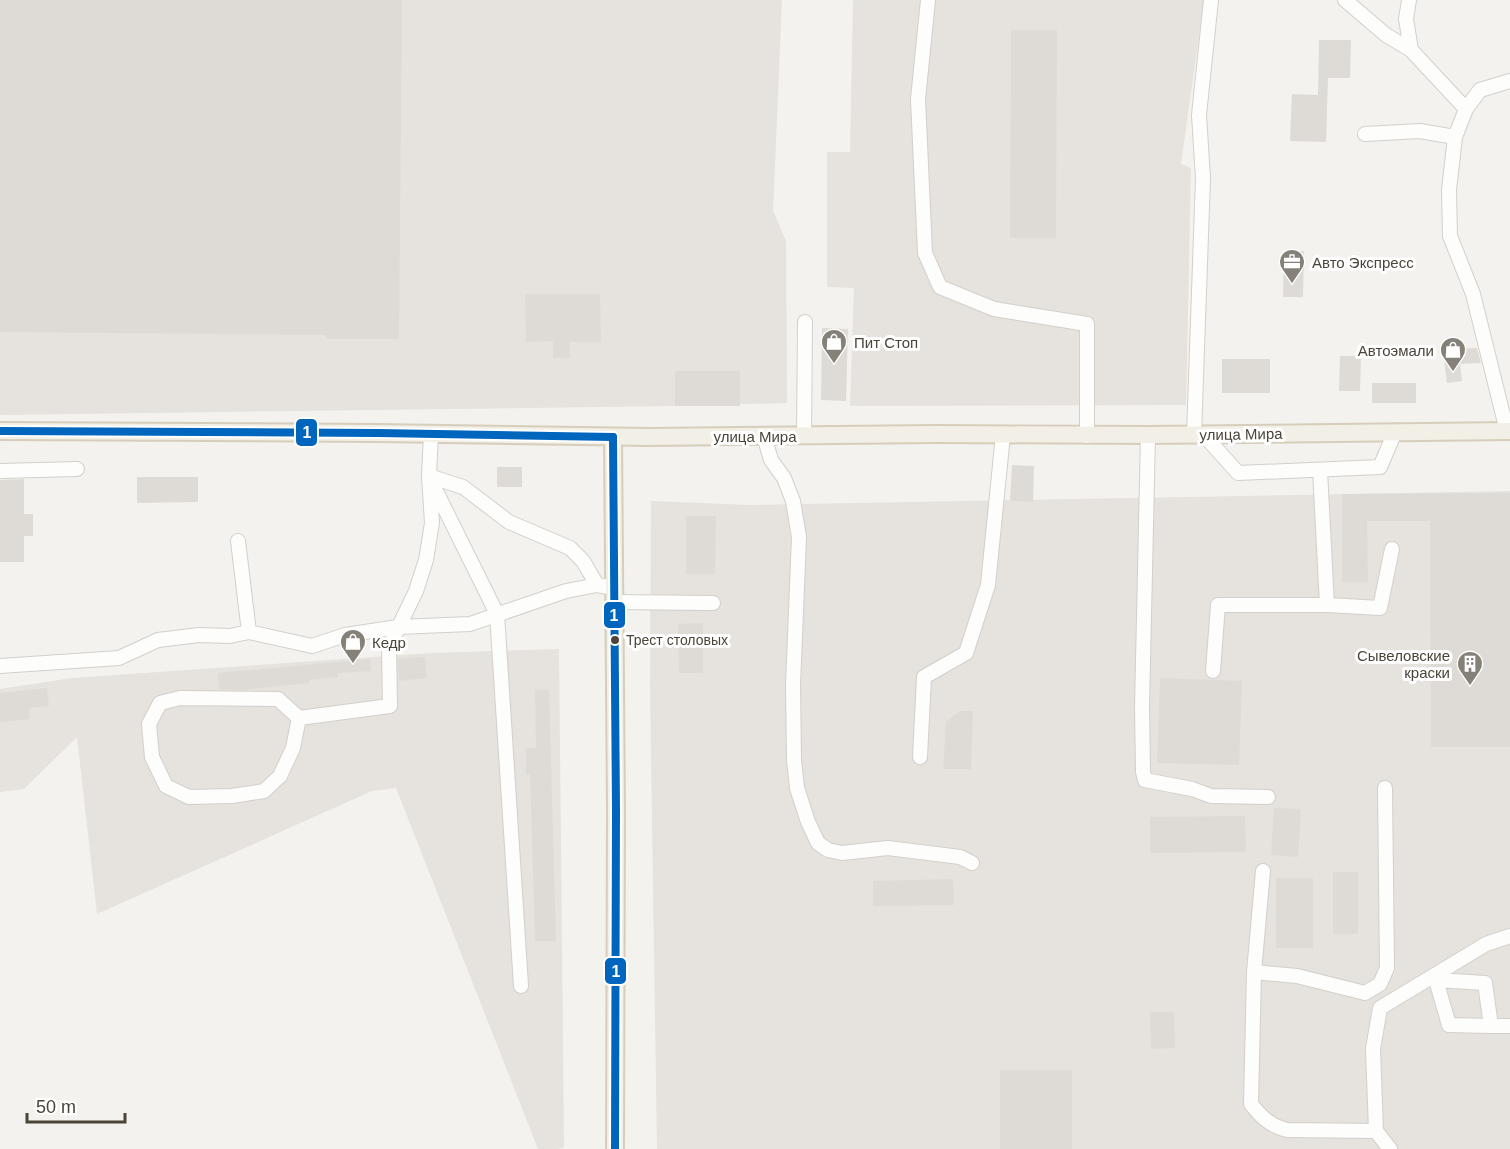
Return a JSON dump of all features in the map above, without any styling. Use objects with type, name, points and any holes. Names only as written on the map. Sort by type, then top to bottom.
[{"type":"main road","name":"улица Мира","points":[[0,431],[613,437],[1087,436],[1508,431]]},
{"type":"main road","points":[[613,437],[609,592],[616,798],[614,1148]]},
{"type":"lane","points":[[928,0],[918,99],[925,253],[940,287],[994,309],[1087,324],[1087,436]]},
{"type":"lane","points":[[1211,0],[1199,115],[1203,178],[1199,435],[1238,473],[1380,467],[1395,432]]},
{"type":"lane","points":[[1345,0],[1386,34],[1411,50],[1466,109]]},
{"type":"lane","points":[[1409,0],[1406,19],[1411,50]]},
{"type":"lane","points":[[1508,431],[1473,294],[1450,236],[1449,190],[1455,137],[1466,109],[1480,90],[1510,81]]},
{"type":"lane","points":[[1365,134],[1420,131],[1455,137]]},
{"type":"lane","points":[[804,436],[805,322]]},
{"type":"lane","points":[[299,718],[293,748],[280,776],[264,791],[232,796],[189,797],[166,786],[152,757],[149,724],[160,702],[180,698],[278,699],[299,718],[390,706],[389,647],[416,591],[426,560],[432,523],[429,476],[431,434]]},
{"type":"lane","points":[[920,757],[924,677],[966,653],[988,585],[1003,435]]},
{"type":"lane","points":[[1148,435],[1142,707],[1145,780],[1192,789],[1211,796],[1268,797]]},
{"type":"lane","points":[[764,436],[771,460],[784,478],[793,501],[799,537],[793,685],[794,760],[797,788],[808,822],[818,843],[828,850],[842,853],[888,848],[960,857],[972,863]]},
{"type":"lane","points":[[0,471],[77,469]]},
{"type":"lane","points":[[1320,470],[1327,605]]},
{"type":"lane","points":[[429,476],[463,487],[509,522],[570,548],[584,561],[609,592]]},
{"type":"lane","points":[[429,476],[497,614],[521,986]]},
{"type":"lane","points":[[238,541],[249,632]]},
{"type":"lane","points":[[1213,671],[1218,605],[1327,605],[1380,608],[1392,549]]},
{"type":"lane","points":[[0,666],[119,658],[158,640],[199,635],[230,636],[249,632],[312,646],[345,635],[399,627],[470,624],[566,591],[609,592],[713,603]]},
{"type":"lane","points":[[1254,972],[1297,976],[1365,993],[1380,984],[1387,968],[1385,788]]},
{"type":"lane","points":[[1263,871],[1254,972],[1251,1104],[1260,1116],[1274,1126],[1287,1130],[1376,1131]]},
{"type":"lane","points":[[1390,1149],[1376,1131],[1373,1049],[1380,1008],[1434,979],[1486,944],[1510,936]]},
{"type":"lane","points":[[1434,979],[1449,1025],[1510,1026]]},
{"type":"lane","points":[[1434,979],[1485,983],[1491,1026]]},
{"type":"shaded area","points":[[0,0],[782,0],[773,211],[786,241],[787,403],[0,415]]},
{"type":"shaded area","points":[[853,0],[1204,0],[1181,164],[1191,168],[1186,405],[850,406],[854,288],[827,287],[827,152],[850,152]]},
{"type":"shaded area","points":[[1510,491],[1510,1149],[657,1149],[650,686],[651,501],[750,505]]},
{"type":"shaded area","points":[[559,649],[564,1147],[558,1149],[538,1149],[396,788],[372,791],[97,914],[77,737],[24,789],[0,792],[0,689],[72,678],[431,653]]},
{"type":"building","points":[[0,0],[402,0],[399,339],[328,339],[325,335],[0,332]]},
{"type":"building","points":[[1011,30],[1057,30],[1056,238],[1010,238]]},
{"type":"building","points":[[1319,40],[1351,40],[1350,78],[1328,78],[1326,142],[1290,141],[1292,94],[1318,95]]},
{"type":"building","points":[[1284,251],[1304,251],[1303,297],[1283,297]]},
{"type":"building","points":[[525,294],[600,294],[601,342],[570,342],[570,358],[553,358],[553,341],[526,342]]},
{"type":"building","name":"Пит Стоп","points":[[822,328],[848,329],[846,401],[821,400]]},
{"type":"building","points":[[1477,348],[1481,363],[1460,364],[1462,381],[1447,383],[1444,359],[1451,358],[1451,349]]},
{"type":"building","points":[[1340,356],[1361,356],[1360,391],[1339,391]]},
{"type":"building","points":[[1222,359],[1270,359],[1270,393],[1222,393]]},
{"type":"building","points":[[675,371],[740,371],[740,406],[675,406]]},
{"type":"building","points":[[1372,383],[1416,383],[1416,403],[1372,403]]},
{"type":"building","points":[[1012,465],[1034,466],[1033,502],[1010,501]]},
{"type":"building","points":[[497,467],[522,467],[522,487],[497,487]]},
{"type":"building","points":[[137,477],[198,477],[198,502],[137,503]]},
{"type":"building","points":[[24,479],[24,514],[33,514],[33,536],[24,536],[24,562],[0,562],[0,480]]},
{"type":"building","name":"Сывеловские краски","points":[[1510,493],[1510,747],[1431,747],[1430,521],[1367,521],[1368,582],[1342,582],[1342,494]]},
{"type":"building","points":[[686,516],[716,516],[715,574],[686,574]]},
{"type":"building","points":[[703,623],[703,673],[679,673],[678,624]]},
{"type":"building","points":[[425,657],[427,678],[399,681],[398,659]]},
{"type":"building","points":[[370,659],[371,671],[337,673],[338,677],[309,680],[309,683],[242,690],[219,689],[218,673]]},
{"type":"building","points":[[1160,678],[1242,681],[1239,765],[1157,763]]},
{"type":"building","points":[[47,688],[49,706],[29,708],[30,719],[0,722],[0,693]]},
{"type":"building","points":[[535,690],[549,690],[556,941],[535,941],[530,774],[526,775],[526,748],[536,748]]},
{"type":"building","points":[[960,711],[973,711],[971,769],[943,769],[946,722]]},
{"type":"building","points":[[1274,808],[1301,809],[1298,857],[1271,855]]},
{"type":"building","points":[[1245,816],[1246,852],[1150,853],[1150,817]]},
{"type":"building","points":[[1333,872],[1358,872],[1358,934],[1333,934]]},
{"type":"building","points":[[1276,878],[1313,878],[1313,948],[1276,948]]},
{"type":"building","points":[[953,879],[954,905],[873,906],[873,881]]},
{"type":"building","points":[[1150,1012],[1174,1012],[1175,1048],[1151,1049]]},
{"type":"building","points":[[1000,1070],[1072,1070],[1072,1149],[1000,1149]]},
{"type":"transit line","name":"1","points":[[0,431],[613,437]]},
{"type":"transit line","name":"1","points":[[613,437],[616,810],[615,1149]]},
{"type":"place","name":"Авто Экспресс","points":[[1292,285]]},
{"type":"place","name":"Пит Стоп","points":[[834,365]]},
{"type":"place","name":"Автоэмали","points":[[1453,373]]},
{"type":"place","name":"Трест столовых","points":[[615,640]]},
{"type":"place","name":"Кедр","points":[[353,665]]},
{"type":"place","name":"Сывеловские краски","points":[[1470,687]]}]
